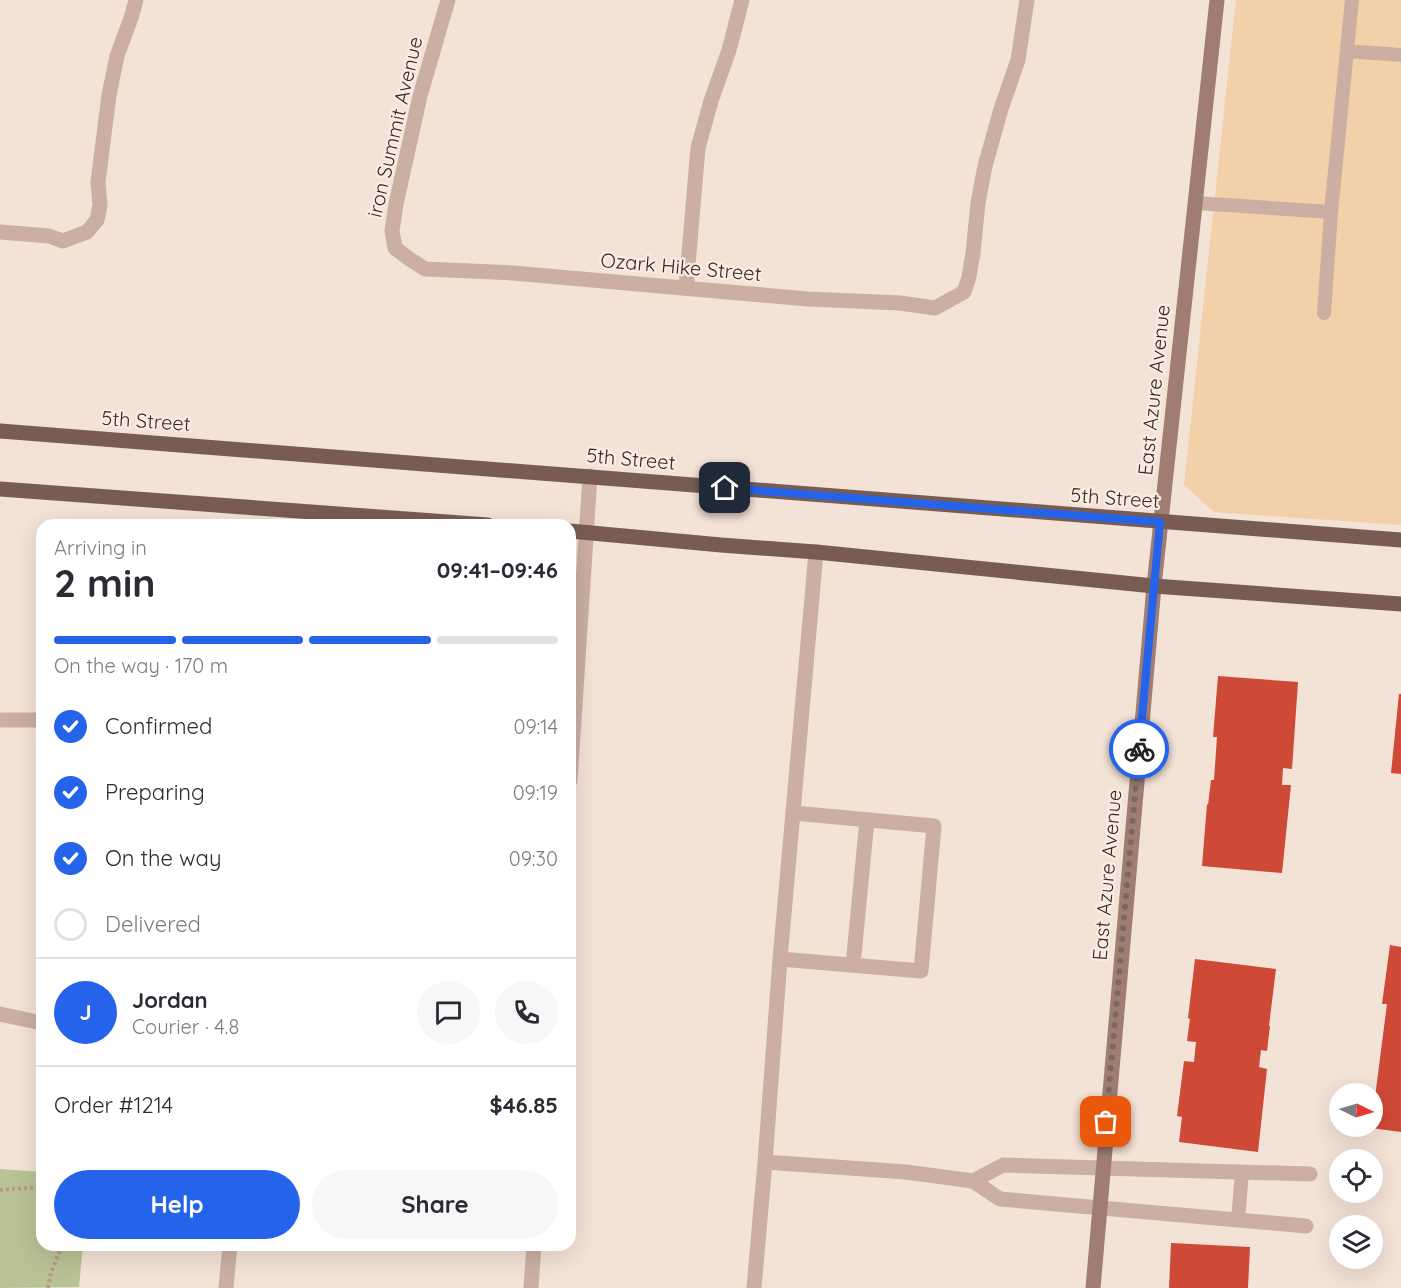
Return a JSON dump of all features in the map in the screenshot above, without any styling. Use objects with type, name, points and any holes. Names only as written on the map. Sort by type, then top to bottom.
[{"type":"main road","name":"5th Street","points":[[0,431],[1401,540]]},
{"type":"main road","points":[[0,489],[407,519]]},
{"type":"main road","points":[[576,531],[816,552],[1154,586],[1401,604]]},
{"type":"street","points":[[0,232],[49,236],[63,241],[87,232],[97,220],[100,205],[98,182],[109,95],[117,56],[136,0]]},
{"type":"street","name":"iron Summit Avenue","points":[[408,258],[395,248],[392,231],[396,204],[420,96],[448,0]]},
{"type":"street","points":[[686,288],[698,148],[742,0]]},
{"type":"street","name":"Ozark Hike Street","points":[[408,258],[426,269],[513,273],[808,299],[900,303],[935,308],[964,292],[969,278],[985,166],[1018,60],[1027,0]]},
{"type":"street","name":"East Azure Avenue","points":[[1093,1288],[1160,522],[1217,0]]},
{"type":"street","points":[[576,681],[590,476]]},
{"type":"street","points":[[754,1288],[816,552]]},
{"type":"street","points":[[0,720],[36,720]]},
{"type":"street","points":[[780,959],[921,971],[934,826],[794,813]]},
{"type":"street","points":[[853,965],[867,820]]},
{"type":"street","points":[[0,1014],[36,1022]]},
{"type":"street","points":[[765,1162],[906,1172],[973,1181],[1000,1199],[1306,1226]]},
{"type":"street","points":[[973,1181],[1003,1165],[1310,1174]]},
{"type":"street","points":[[226,1288],[229,1251]]},
{"type":"street","points":[[531,1288],[534,1251]]},
{"type":"lane","points":[[1324,313],[1331,212],[1352,0]]},
{"type":"lane","points":[[1347,51],[1401,55]]},
{"type":"lane","points":[[1195,203],[1331,212]]},
{"type":"lane","points":[[1238,1220],[1242,1172]]},
{"type":"path","points":[[0,1190],[36,1187]]},
{"type":"path","points":[[48,1288],[60,1251]]},
{"type":"green space","points":[[0,1169],[36,1172],[36,1251],[82,1251],[79,1287],[0,1288]]},
{"type":"sand","points":[[1236,0],[1401,0],[1401,525],[1214,512],[1184,485]]},
{"type":"building","points":[[1218,676],[1298,682],[1292,769],[1283,768],[1282,785],[1291,785],[1282,873],[1202,866],[1207,804],[1211,780],[1214,780],[1217,737],[1213,737]]},
{"type":"building","points":[[1399,694],[1401,694],[1401,774],[1391,773]]},
{"type":"building","points":[[1390,945],[1401,947],[1401,1132],[1383,1130],[1383,1083],[1377,1083],[1387,1004],[1382,1004]]},
{"type":"building","points":[[1195,959],[1276,969],[1267,1051],[1261,1050],[1259,1067],[1267,1069],[1258,1152],[1179,1142],[1182,1117],[1177,1116],[1184,1061],[1194,1062],[1196,1042],[1187,1041]]},
{"type":"building","points":[[1171,1243],[1250,1247],[1248,1288],[1169,1288]]},
{"type":"way so far","points":[[1106,1122],[1139,749]]},
{"type":"route","points":[[725,488],[1160,522],[1139,749]]}]
